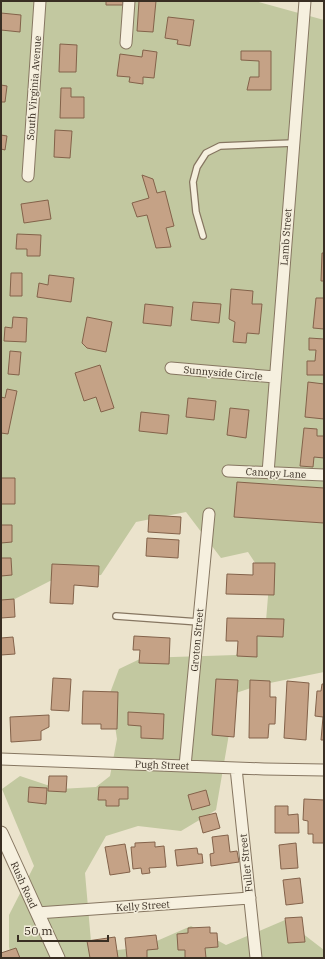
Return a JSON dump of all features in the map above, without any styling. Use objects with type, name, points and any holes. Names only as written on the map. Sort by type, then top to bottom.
[{"type":"street","name":"South Virginia Avenue","points":[[28,176],[40,1]]},
{"type":"street","points":[[126,43],[129,1]]},
{"type":"street","name":"Lamb Street","points":[[268,473],[304,1]]},
{"type":"street","name":"Sunnyside Circle","points":[[171,368],[275,377]]},
{"type":"street","name":"Canopy Lane","points":[[228,471],[324,475]]},
{"type":"street","name":"Groton Street","points":[[185,766],[209,514]]},
{"type":"street","name":"Pugh Street","points":[[1,759],[324,770]]},
{"type":"street","name":"Fuller Street","points":[[236,768],[256,958]]},
{"type":"street","name":"Rush Road","points":[[1,833],[58,958]]},
{"type":"street","name":"Kelly Street","points":[[37,913],[250,898]]},
{"type":"lane","points":[[203,236],[196,212],[193,182],[197,168],[206,153],[220,146],[294,143]]},
{"type":"lane","points":[[116,616],[198,622]]},
{"type":"green space","points":[[1,1],[255,1],[324,20],[324,672],[260,685],[236,693],[216,810],[181,831],[138,826],[106,836],[85,873],[92,953],[143,947],[191,926],[226,945],[285,920],[324,950],[324,958],[12,958],[9,947],[9,915],[34,866],[2,789],[20,776],[59,789],[96,787],[110,776],[117,739],[110,693],[119,669],[142,658],[236,655],[266,621],[269,584],[248,552],[221,558],[186,512],[136,522],[101,575],[50,581],[1,605]]},
{"type":"building","points":[[106,1],[123,1],[123,5],[106,5]]},
{"type":"building","points":[[139,1],[156,1],[153,32],[137,31]]},
{"type":"building","points":[[1,13],[21,15],[20,32],[1,30]]},
{"type":"building","points":[[168,17],[194,20],[190,46],[177,44],[178,40],[165,38]]},
{"type":"building","points":[[60,44],[77,45],[76,72],[59,72]]},
{"type":"building","points":[[143,50],[157,52],[154,78],[143,77],[143,84],[129,82],[130,77],[117,76],[120,54],[142,57]]},
{"type":"building","points":[[241,51],[271,51],[271,90],[247,90],[250,77],[259,77],[259,61],[241,60]]},
{"type":"building","points":[[1,85],[7,86],[5,102],[1,102]]},
{"type":"building","points":[[61,88],[71,88],[71,97],[84,97],[84,118],[60,118]]},
{"type":"building","points":[[55,130],[72,131],[70,158],[54,157]]},
{"type":"building","points":[[1,135],[7,136],[5,150],[1,149]]},
{"type":"building","points":[[142,175],[153,179],[157,193],[165,191],[174,226],[166,228],[171,247],[156,248],[147,215],[137,217],[132,203],[149,198]]},
{"type":"building","points":[[48,200],[51,219],[24,223],[21,204]]},
{"type":"building","points":[[17,234],[41,235],[40,256],[27,256],[27,249],[16,249]]},
{"type":"building","points":[[322,253],[324,253],[324,281],[321,281]]},
{"type":"building","points":[[11,273],[22,273],[22,296],[10,296]]},
{"type":"building","points":[[49,275],[74,278],[71,302],[37,297],[39,283],[48,285]]},
{"type":"building","points":[[231,289],[253,291],[252,304],[262,304],[259,334],[247,333],[246,343],[233,342],[235,322],[229,319]]},
{"type":"building","points":[[316,298],[324,298],[324,329],[313,328]]},
{"type":"building","points":[[193,302],[221,304],[219,323],[191,320]]},
{"type":"building","points":[[145,304],[173,307],[171,326],[143,323]]},
{"type":"building","points":[[13,317],[27,318],[26,342],[4,341],[5,327],[12,328]]},
{"type":"building","points":[[87,317],[112,322],[106,352],[87,348],[82,343]]},
{"type":"building","points":[[309,338],[324,339],[324,375],[307,375],[307,361],[315,361],[316,350],[309,350]]},
{"type":"building","points":[[10,351],[21,352],[19,375],[8,374]]},
{"type":"building","points":[[100,365],[114,408],[101,412],[96,397],[84,401],[75,373]]},
{"type":"building","points":[[308,382],[324,384],[324,419],[305,417]]},
{"type":"building","points":[[7,389],[17,391],[8,434],[1,433],[1,397],[5,398]]},
{"type":"building","points":[[188,398],[216,401],[214,420],[186,417]]},
{"type":"building","points":[[230,408],[249,410],[246,438],[227,435]]},
{"type":"building","points":[[141,412],[169,415],[167,434],[139,431]]},
{"type":"building","points":[[304,428],[317,429],[317,436],[324,436],[324,458],[314,457],[313,467],[300,466]]},
{"type":"building","points":[[1,478],[15,478],[15,504],[1,504]]},
{"type":"building","points":[[237,482],[324,488],[324,523],[234,517]]},
{"type":"building","points":[[149,515],[181,517],[180,534],[148,532]]},
{"type":"building","points":[[1,525],[12,525],[12,542],[1,543]]},
{"type":"building","points":[[147,538],[179,540],[178,558],[146,556]]},
{"type":"building","points":[[1,558],[11,558],[12,575],[1,576]]},
{"type":"building","points":[[253,563],[275,563],[274,595],[226,594],[227,574],[253,575]]},
{"type":"building","points":[[52,564],[99,566],[98,587],[74,585],[73,604],[50,603]]},
{"type":"building","points":[[14,599],[15,617],[1,618],[1,600]]},
{"type":"building","points":[[227,618],[284,619],[283,637],[257,636],[257,657],[237,656],[238,641],[226,641]]},
{"type":"building","points":[[134,636],[170,638],[169,664],[139,663],[140,650],[133,650]]},
{"type":"building","points":[[13,637],[15,654],[1,655],[1,638]]},
{"type":"building","points":[[53,678],[71,679],[69,711],[51,710]]},
{"type":"building","points":[[216,679],[238,680],[234,737],[212,735]]},
{"type":"building","points":[[250,680],[270,681],[270,697],[276,697],[275,724],[269,724],[268,738],[249,738]]},
{"type":"building","points":[[287,681],[309,683],[306,740],[284,738]]},
{"type":"building","points":[[322,684],[324,684],[324,740],[321,740],[323,717],[315,716],[317,691],[321,691]]},
{"type":"building","points":[[83,691],[118,692],[117,729],[101,729],[101,724],[82,724]]},
{"type":"building","points":[[128,712],[164,714],[163,739],[141,738],[141,726],[128,725]]},
{"type":"building","points":[[49,715],[49,727],[41,731],[41,740],[11,742],[10,717]]},
{"type":"building","points":[[49,776],[67,776],[66,792],[48,791]]},
{"type":"building","points":[[29,787],[47,788],[46,804],[28,802]]},
{"type":"building","points":[[99,787],[128,787],[128,799],[119,799],[119,806],[106,806],[106,800],[98,800]]},
{"type":"building","points":[[206,790],[210,805],[192,810],[188,795]]},
{"type":"building","points":[[304,799],[324,800],[324,843],[313,843],[313,834],[308,834],[308,821],[303,820]]},
{"type":"building","points":[[275,806],[288,806],[288,815],[298,814],[299,833],[275,833]]},
{"type":"building","points":[[216,813],[220,828],[203,833],[199,817]]},
{"type":"building","points":[[228,835],[230,852],[237,851],[239,862],[211,866],[210,854],[214,853],[212,837]]},
{"type":"building","points":[[155,842],[155,847],[164,846],[166,867],[149,868],[150,873],[142,874],[141,868],[133,869],[131,847],[135,847],[135,843]]},
{"type":"building","points":[[296,843],[298,868],[281,869],[279,845]]},
{"type":"building","points":[[125,844],[130,872],[110,875],[105,847]]},
{"type":"building","points":[[197,848],[198,854],[202,854],[203,863],[177,866],[175,850]]},
{"type":"building","points":[[300,878],[303,903],[286,905],[283,880]]},
{"type":"building","points":[[302,917],[305,942],[288,943],[285,918]]},
{"type":"building","points":[[210,927],[210,933],[217,933],[218,947],[205,948],[206,958],[185,958],[185,950],[178,950],[177,934],[188,933],[188,928]]},
{"type":"building","points":[[156,935],[158,949],[147,950],[147,958],[127,958],[125,938]]},
{"type":"building","points":[[115,937],[118,958],[90,958],[87,941]]},
{"type":"building","points":[[16,948],[20,958],[1,958],[1,953]]}]
